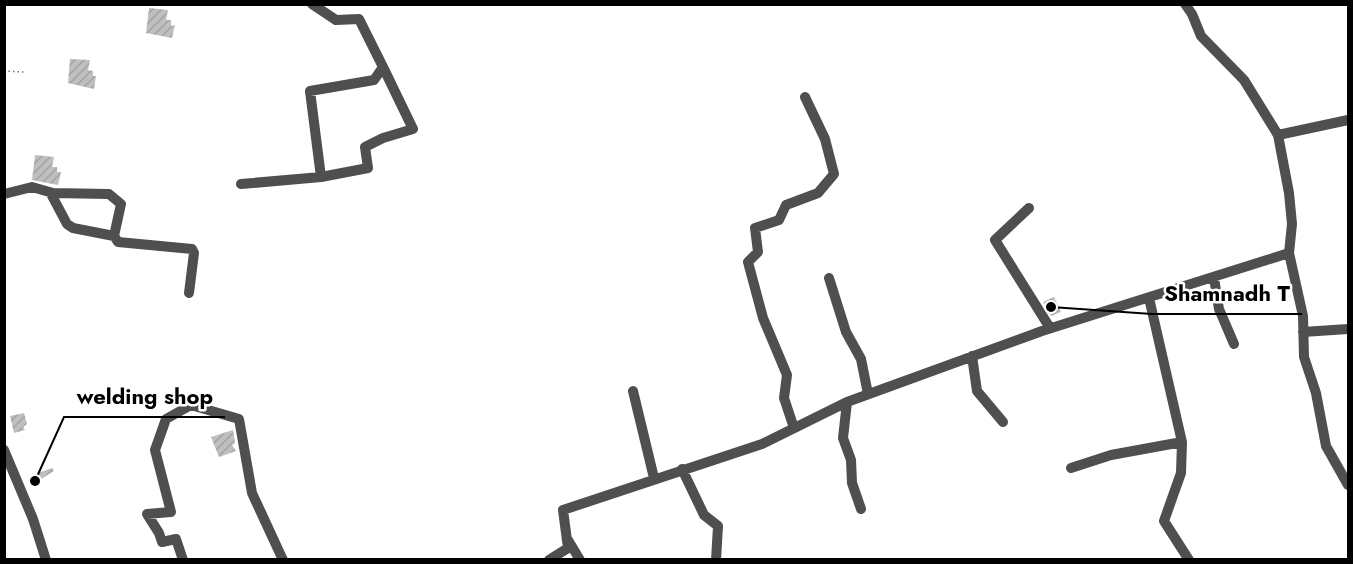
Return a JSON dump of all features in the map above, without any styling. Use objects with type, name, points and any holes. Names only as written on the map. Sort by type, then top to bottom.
[{"type":"street","points":[[241,184],[321,177],[369,168],[365,147],[383,138],[413,129],[359,19],[336,20],[312,4]]},
{"type":"street","points":[[1185,4],[1201,36],[1244,80],[1278,135],[1289,193],[1292,224],[1289,253],[1303,316],[1304,357],[1316,393],[1326,446],[1348,485]]},
{"type":"street","points":[[321,177],[310,92],[374,80],[383,67]]},
{"type":"street","points":[[794,428],[784,398],[787,375],[763,318],[748,262],[758,252],[755,228],[779,220],[786,205],[818,194],[834,174],[825,140],[805,96]]},
{"type":"street","points":[[1278,135],[1348,120]]},
{"type":"street","points":[[4,194],[32,187],[50,192],[109,194],[121,204],[114,236]]},
{"type":"street","points":[[50,192],[67,224],[74,228],[114,236],[118,242],[192,249],[194,253],[189,292]]},
{"type":"street","points":[[1029,208],[995,240],[1050,328]]},
{"type":"street","points":[[549,560],[568,548],[563,510],[762,444],[847,402],[1050,328],[1289,253]]},
{"type":"street","points":[[829,278],[846,332],[861,359],[868,394]]},
{"type":"street","points":[[1214,278],[1219,309],[1234,344]]},
{"type":"street","points":[[1149,298],[1182,442],[1181,473],[1164,521],[1189,560]]},
{"type":"street","points":[[1303,332],[1348,329]]},
{"type":"street","points":[[972,356],[977,391],[1003,422]]},
{"type":"street","points":[[633,391],[654,478]]},
{"type":"street","points":[[847,402],[843,438],[850,460],[852,483],[861,509]]},
{"type":"street","points":[[183,560],[176,539],[162,542],[147,514],[171,512],[155,450],[166,419],[191,405],[239,419],[252,493],[283,560]]},
{"type":"street","points":[[1071,468],[1111,455],[1182,442]]},
{"type":"street","points":[[4,450],[33,519],[46,560]]},
{"type":"street","points":[[682,469],[704,516],[718,526],[716,560]]},
{"type":"street","points":[[566,537],[580,560]]},
{"type":"path","points":[[4,71],[24,72]]},
{"type":"building","points":[[149,8],[168,10],[166,20],[171,20],[171,26],[175,25],[172,38],[146,33]]},
{"type":"building","points":[[70,59],[90,60],[88,70],[93,71],[93,76],[96,76],[94,89],[68,83]]},
{"type":"building","points":[[35,155],[54,157],[52,167],[57,167],[57,172],[61,172],[58,185],[32,180]]},
{"type":"building","points":[[1054,297],[1061,312],[1051,316],[1043,302]]},
{"type":"building","points":[[24,413],[27,424],[23,427],[25,430],[14,433],[10,416]]},
{"type":"building","points":[[233,430],[235,443],[232,445],[236,451],[219,457],[211,437]]},
{"type":"building","points":[[52,468],[54,471],[33,484],[30,476]]},
{"type":"place","name":"Shamnadh T","points":[[1051,307]]},
{"type":"place","name":"welding shop","points":[[35,481]]}]
